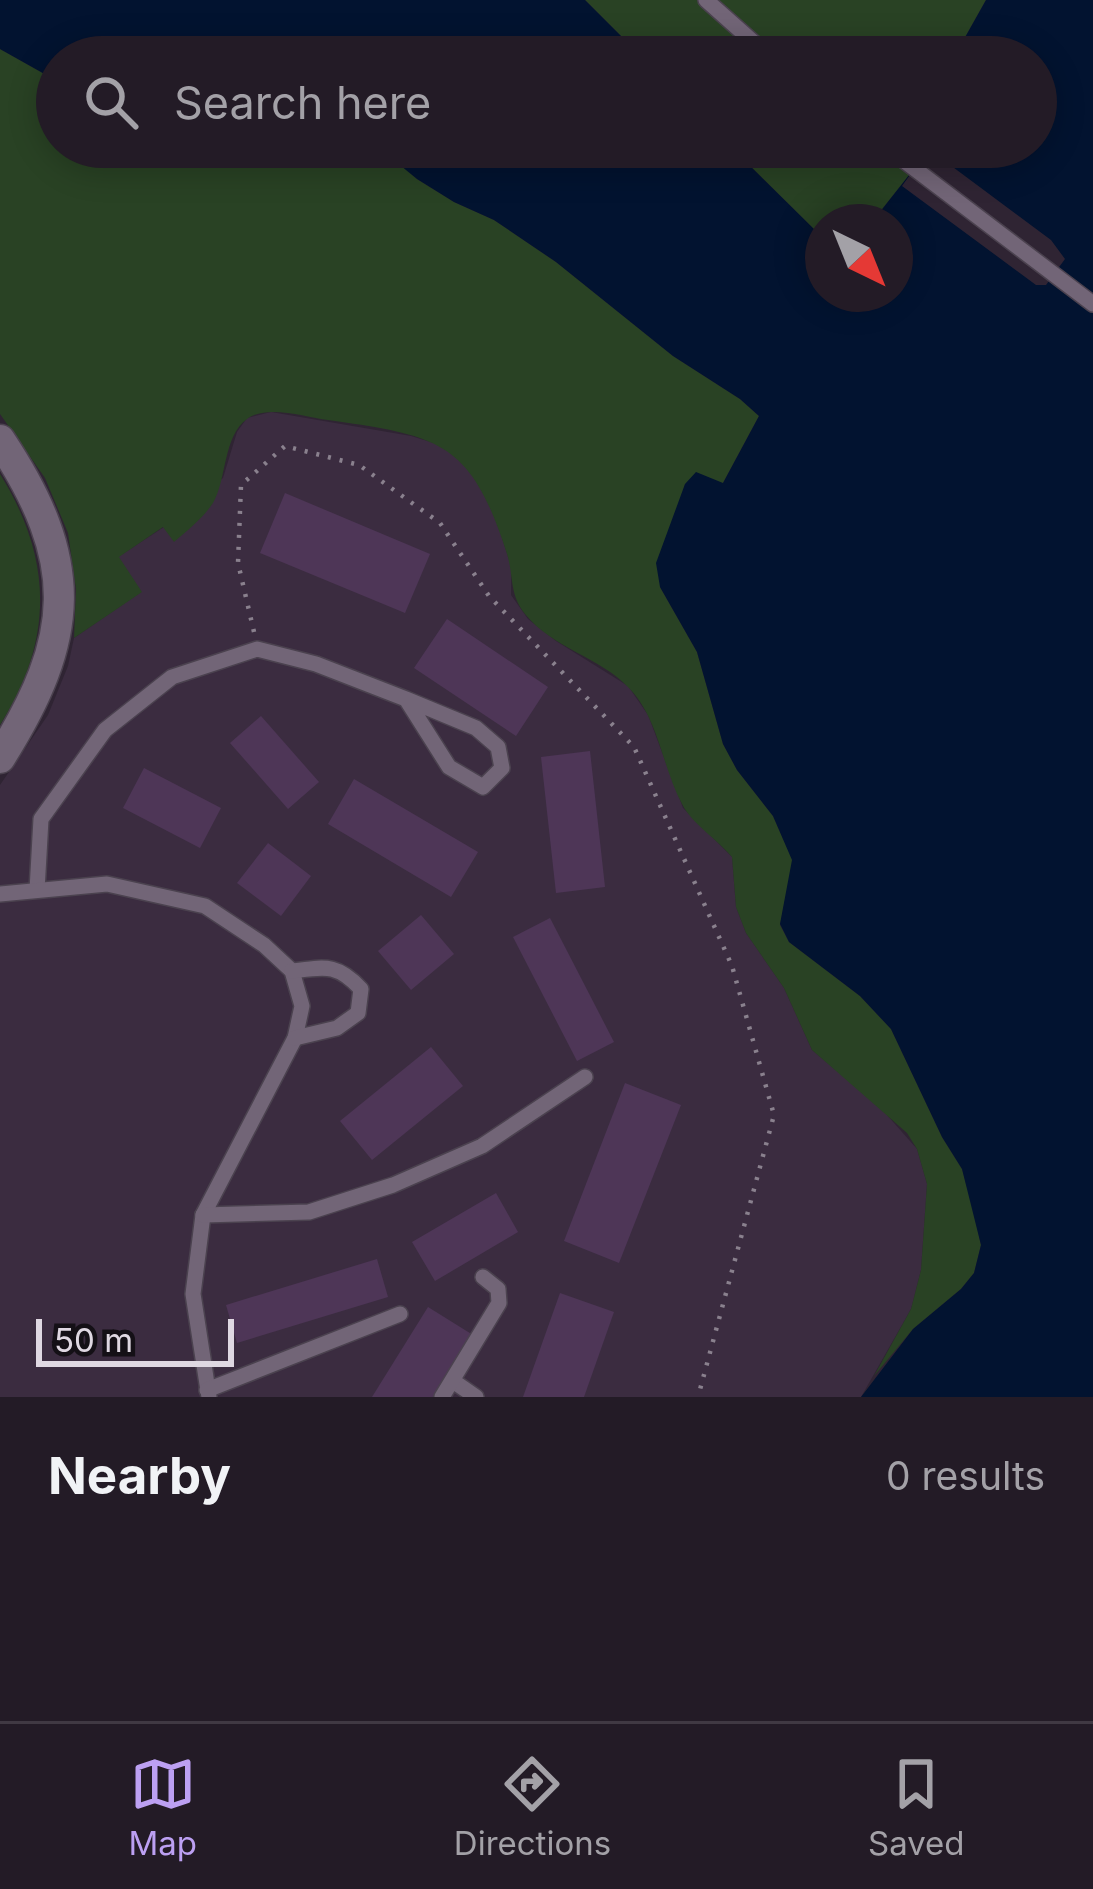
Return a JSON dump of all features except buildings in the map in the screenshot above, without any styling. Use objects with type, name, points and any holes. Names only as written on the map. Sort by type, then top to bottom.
[{"type":"street","points":[[0,440],[29,486],[51,538],[58,631],[52,661],[32,707],[0,758]]},
{"type":"lane","points":[[706,0],[746,36]]},
{"type":"lane","points":[[914,168],[1093,304]]},
{"type":"lane","points":[[37,890],[41,819],[104,730],[172,677],[257,649],[316,664],[406,699],[476,728],[498,747],[502,768],[483,787],[449,767],[406,699]]},
{"type":"lane","points":[[0,894],[107,884],[205,907],[264,945],[292,971],[302,1006],[295,1038],[203,1214],[193,1294],[208,1394],[400,1314]]},
{"type":"lane","points":[[292,971],[328,967],[346,972],[362,989],[358,1012],[338,1028],[295,1038]]},
{"type":"lane","points":[[203,1214],[309,1212],[393,1185],[482,1146],[585,1077]]},
{"type":"lane","points":[[442,1397],[499,1303],[498,1288],[483,1277]]},
{"type":"lane","points":[[453,1381],[476,1397]]},
{"type":"path","points":[[257,649],[238,563],[242,485],[285,446],[359,465],[440,523],[488,596],[634,747],[732,966],[774,1115],[698,1397]]},
{"type":"shaded area","points":[[271,412],[411,436],[447,447],[471,472],[492,506],[511,566],[511,595],[528,619],[556,641],[628,686],[648,715],[683,808],[732,857],[736,907],[746,933],[784,988],[812,1050],[879,1106],[917,1149],[927,1184],[921,1270],[911,1309],[861,1397],[0,1397],[0,785],[48,715],[74,638],[141,592],[118,557],[164,527],[223,478],[237,432],[247,418]]},
{"type":"green space","points":[[585,0],[986,0],[966,36],[621,36]]},
{"type":"green space","points":[[0,49],[36,69],[36,168],[404,168],[556,262],[673,356],[759,416],[723,483],[685,484],[660,587],[697,652],[723,744],[773,816],[793,861],[780,925],[789,942],[860,996],[891,1029],[962,1169],[981,1245],[974,1273],[961,1289],[913,1329],[874,1376],[911,1309],[921,1270],[927,1184],[917,1149],[907,1133],[812,1050],[784,988],[746,933],[736,907],[732,857],[682,804],[639,700],[617,677],[549,636],[525,614],[514,592],[494,516],[464,466],[446,451],[398,432],[286,413],[255,415],[234,436],[213,503],[200,519],[174,542],[163,527],[119,557],[142,592],[74,638],[76,589],[68,533],[45,478],[0,414]]},
{"type":"green space","points":[[752,168],[915,168],[886,204],[805,204],[805,220]]},
{"type":"green space","points":[[0,474],[30,537],[40,600],[30,662],[0,725]]},
{"type":"water","points":[[0,0],[585,0],[621,36],[36,36],[36,69],[0,49]]},
{"type":"water","points":[[986,0],[1093,0],[1093,1397],[861,1397],[913,1329],[974,1273],[981,1245],[962,1169],[891,1029],[860,996],[789,942],[780,924],[792,860],[773,816],[723,744],[697,652],[660,587],[656,563],[685,484],[696,472],[723,483],[759,416],[673,356],[556,262],[404,168],[752,168],[805,220],[805,312],[913,312],[913,204],[886,204],[915,168],[1057,168],[1057,36],[966,36]]},
{"type":"pier","points":[[915,168],[954,168],[1051,240],[1065,259],[1046,285],[1036,285],[902,186]]}]
